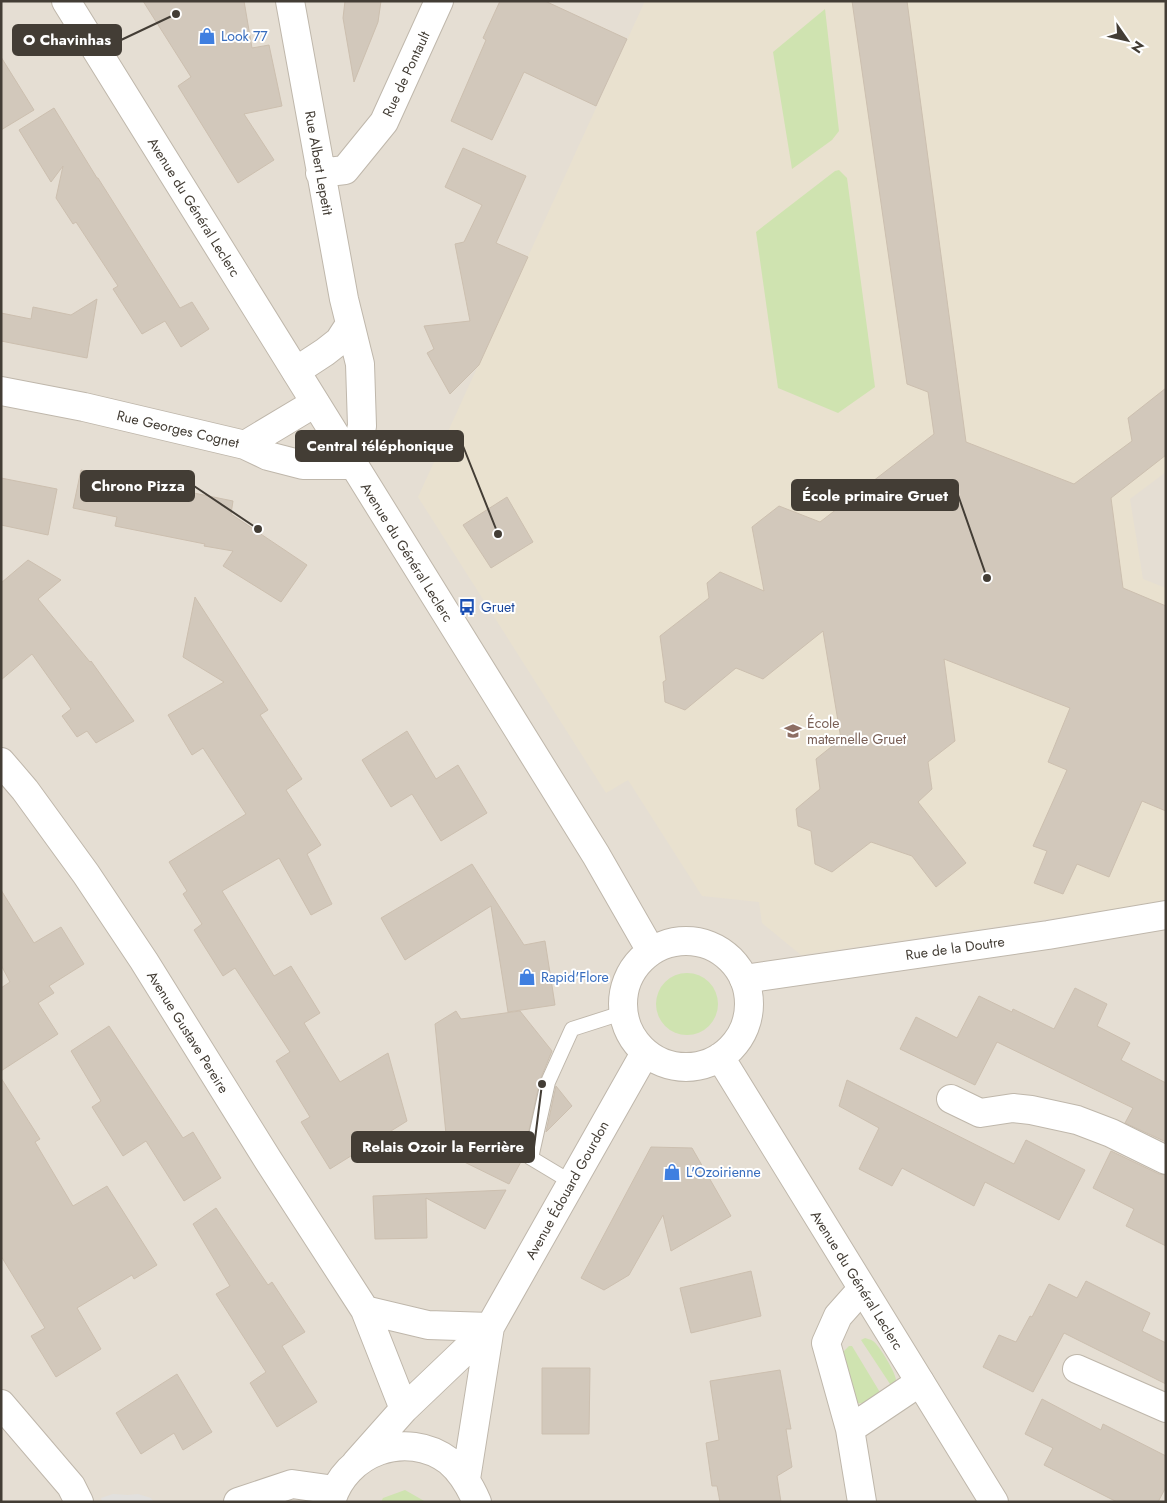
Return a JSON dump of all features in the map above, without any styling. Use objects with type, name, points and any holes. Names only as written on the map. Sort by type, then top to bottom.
[{"type":"street","name":"Avenue du Général Leclerc","points":[[66,1],[596,855],[651,950]]},
{"type":"street","name":"Rue Albert Lepetit","points":[[290,1],[320,173],[350,324],[360,364],[362,426],[353,465]]},
{"type":"street","name":"Rue de Pontault","points":[[320,173],[345,170],[384,122],[439,1]]},
{"type":"street","points":[[296,371],[339,341],[350,324]]},
{"type":"street","name":"Rue Georges Cognet","points":[[1,391],[84,407],[245,445],[268,456],[303,465],[353,465]]},
{"type":"street","points":[[245,445],[316,404]]},
{"type":"street","name":"Avenue Gustave Pereire","points":[[1,762],[25,790],[86,874],[144,961],[268,1160],[365,1310],[404,1410]]},
{"type":"street","name":"Rue de la Doutre","points":[[744,979],[1048,935],[1166,915]]},
{"type":"street","points":[[686,940],[704,943],[721,951],[735,963],[744,979],[749,996],[748,1014],[743,1031],[734,1045],[720,1057],[706,1064],[690,1068],[658,1062],[634,1042],[627,1028],[622,1013],[623,995],[628,977],[638,962],[651,950],[668,942],[686,940]]},
{"type":"street","name":"Avenue Édouard Gourdon","points":[[333,1496],[343,1476],[404,1410],[490,1327],[645,1053]]},
{"type":"street","name":"Avenue du Général Leclerc","points":[[720,1057],[994,1502]]},
{"type":"street","points":[[951,1099],[980,1113],[1013,1108],[1077,1120],[1166,1160]]},
{"type":"street","points":[[862,1289],[838,1316],[826,1344],[850,1429],[862,1502]]},
{"type":"street","points":[[365,1310],[428,1325],[490,1327]]},
{"type":"street","name":"Avenue Édouard Gourdon","points":[[471,1490],[490,1327]]},
{"type":"street","points":[[1077,1369],[1166,1408]]},
{"type":"street","points":[[850,1429],[920,1382]]},
{"type":"street","points":[[1,1404],[71,1486],[79,1502]]},
{"type":"street","points":[[356,1463],[377,1451],[402,1446],[426,1450],[448,1461],[471,1490]]},
{"type":"street","points":[[238,1502],[292,1484],[333,1496]]},
{"type":"lane","points":[[571,1182],[531,1158],[548,1082],[572,1030],[622,1013]]},
{"type":"shaded area","points":[[1,1],[1166,1],[1166,1502],[1,1502]]},
{"type":"shaded area","points":[[645,1],[1166,1],[1166,472],[1130,499],[1143,579],[1166,588],[1166,902],[801,955],[762,923],[759,902],[702,896],[628,780],[606,793],[418,497]]},
{"type":"shaded area","points":[[113,1494],[138,1494],[151,1498],[154,1502],[102,1502],[101,1498]]},
{"type":"green space","points":[[825,9],[839,131],[832,140],[792,169],[773,52]]},
{"type":"green space","points":[[839,170],[847,178],[875,387],[838,413],[778,388],[756,232],[835,171]]},
{"type":"green space","points":[[687,973],[704,978],[709,982],[713,987],[718,1004],[713,1021],[709,1026],[704,1030],[687,1035],[670,1030],[665,1026],[661,1021],[656,1004],[661,987],[665,982],[670,978]]},
{"type":"green space","points":[[865,1338],[872,1340],[883,1353],[895,1376],[896,1380],[892,1387],[861,1340]]},
{"type":"green space","points":[[849,1346],[852,1346],[881,1394],[864,1403],[853,1402],[842,1353]]},
{"type":"green space","points":[[405,1490],[426,1502],[381,1502],[383,1498]]},
{"type":"building","points":[[143,1],[244,1],[252,48],[269,45],[282,106],[244,114],[274,160],[238,183],[178,86],[191,77]]},
{"type":"building","points":[[345,1],[381,1],[378,22],[354,82],[343,18]]},
{"type":"building","points":[[500,1],[545,1],[627,39],[596,106],[524,72],[492,140],[451,121],[486,40],[483,38]]},
{"type":"building","points":[[852,1],[907,1],[966,442],[1074,484],[1132,441],[1128,418],[1166,388],[1166,455],[1111,498],[1123,588],[1166,606],[1166,811],[1142,801],[1109,877],[1077,864],[1063,894],[1034,883],[1047,851],[1033,846],[1067,770],[1048,762],[1070,708],[944,659],[955,741],[928,762],[932,789],[918,802],[966,863],[936,887],[912,856],[871,842],[832,872],[815,864],[811,831],[798,826],[796,809],[820,789],[816,759],[841,739],[823,631],[763,679],[736,668],[685,710],[665,702],[663,682],[666,680],[660,636],[709,598],[707,583],[720,572],[764,591],[752,527],[779,506],[820,522],[934,434],[928,392],[907,384]]},
{"type":"building","points":[[1,57],[34,110],[1,130]]},
{"type":"building","points":[[54,108],[180,308],[192,302],[209,329],[181,347],[165,321],[142,334],[113,289],[118,286],[76,222],[73,224],[56,198],[63,166],[51,182],[19,130]]},
{"type":"building","points":[[463,148],[526,176],[496,243],[528,257],[479,365],[450,394],[427,353],[434,349],[424,326],[470,321],[455,244],[464,242],[482,205],[445,187]]},
{"type":"building","points":[[97,299],[87,358],[1,341],[1,313],[31,319],[33,307],[71,315]]},
{"type":"building","points":[[81,470],[233,501],[231,514],[307,565],[281,602],[223,566],[233,551],[115,526],[117,517],[73,508]]},
{"type":"building","points":[[1,478],[57,489],[48,535],[1,525]]},
{"type":"building","points":[[507,497],[533,542],[491,568],[463,525]]},
{"type":"building","points":[[28,560],[61,580],[38,599],[91,661],[134,721],[96,743],[87,731],[77,737],[62,716],[71,709],[32,654],[1,680],[1,583]]},
{"type":"building","points":[[195,597],[268,710],[260,715],[302,779],[286,790],[321,845],[307,854],[332,904],[311,915],[279,858],[222,891],[274,976],[291,966],[320,1013],[304,1023],[340,1082],[388,1053],[407,1121],[330,1169],[301,1122],[310,1117],[276,1061],[290,1052],[235,968],[223,976],[194,930],[202,924],[183,894],[187,891],[169,862],[246,814],[203,748],[192,755],[168,715],[224,682],[183,657]]},
{"type":"building","points":[[407,731],[436,779],[458,765],[487,813],[441,841],[412,794],[391,807],[362,760]]},
{"type":"building","points":[[472,864],[524,945],[545,941],[555,1005],[508,1012],[491,906],[405,960],[381,918]]},
{"type":"building","points":[[1,890],[34,943],[61,927],[84,964],[49,986],[54,993],[38,1003],[58,1034],[1,1071],[1,988],[10,982],[1,965]]},
{"type":"building","points":[[1075,988],[1107,1004],[1097,1026],[1130,1043],[1121,1060],[1166,1083],[1166,1142],[1125,1123],[1133,1108],[997,1042],[975,1085],[900,1049],[916,1017],[957,1038],[979,996],[1012,1012],[1013,1009],[1054,1029]]},
{"type":"building","points":[[456,1011],[461,1019],[520,1011],[552,1051],[540,1080],[523,1158],[509,1184],[448,1154],[435,1024]]},
{"type":"building","points":[[109,1026],[183,1138],[193,1132],[221,1178],[184,1201],[146,1141],[123,1156],[92,1107],[101,1101],[71,1051]]},
{"type":"building","points":[[1,1078],[40,1139],[35,1142],[73,1206],[107,1186],[157,1265],[134,1279],[132,1275],[77,1308],[101,1349],[56,1377],[31,1336],[45,1328],[1,1256]]},
{"type":"building","points":[[847,1080],[1014,1164],[1026,1140],[1085,1170],[1059,1220],[985,1182],[974,1206],[902,1168],[892,1186],[859,1169],[879,1128],[839,1106]]},
{"type":"building","points":[[556,1086],[572,1106],[546,1132]]},
{"type":"building","points":[[651,1147],[692,1148],[731,1216],[671,1251],[663,1215],[629,1275],[604,1290],[581,1278]]},
{"type":"building","points":[[1111,1151],[1159,1174],[1166,1175],[1166,1246],[1126,1226],[1134,1209],[1093,1188]]},
{"type":"building","points":[[506,1190],[485,1229],[426,1198],[427,1238],[375,1239],[373,1196]]},
{"type":"building","points":[[216,1208],[268,1285],[272,1282],[305,1332],[282,1346],[317,1402],[277,1427],[250,1383],[266,1372],[216,1294],[230,1286],[193,1224]]},
{"type":"building","points":[[751,1271],[761,1316],[691,1333],[680,1288]]},
{"type":"building","points":[[1086,1281],[1150,1313],[1142,1331],[1166,1343],[1166,1384],[1064,1333],[1033,1392],[983,1367],[999,1335],[1016,1342],[1030,1316],[1032,1317],[1049,1284],[1077,1298]]},
{"type":"building","points":[[542,1368],[590,1368],[589,1434],[542,1434]]},
{"type":"building","points":[[780,1370],[791,1429],[786,1429],[792,1467],[777,1476],[781,1502],[720,1502],[717,1486],[712,1486],[706,1443],[719,1440],[710,1381]]},
{"type":"building","points":[[177,1374],[212,1432],[183,1450],[174,1433],[141,1454],[116,1413]]},
{"type":"building","points":[[1042,1399],[1101,1430],[1103,1424],[1166,1456],[1166,1487],[1158,1502],[1117,1502],[1044,1465],[1053,1448],[1025,1434]]},
{"type":"place","name":"O Chavinhas","points":[[176,14]]},
{"type":"place","name":"Look 77","points":[[207,36]]},
{"type":"place","name":"Chrono Pizza","points":[[258,529]]},
{"type":"place","name":"Central téléphonique","points":[[498,534]]},
{"type":"place","name":"École primaire Gruet","points":[[987,578]]},
{"type":"place","name":"Gruet","points":[[467,607]]},
{"type":"place","name":"École maternelle Gruet","points":[[793,731]]},
{"type":"place","name":"Rapid'Flore","points":[[527,977]]},
{"type":"place","name":"Relais Ozoir la Ferrière","points":[[542,1084]]},
{"type":"place","name":"L'Ozoirienne","points":[[672,1172]]}]
